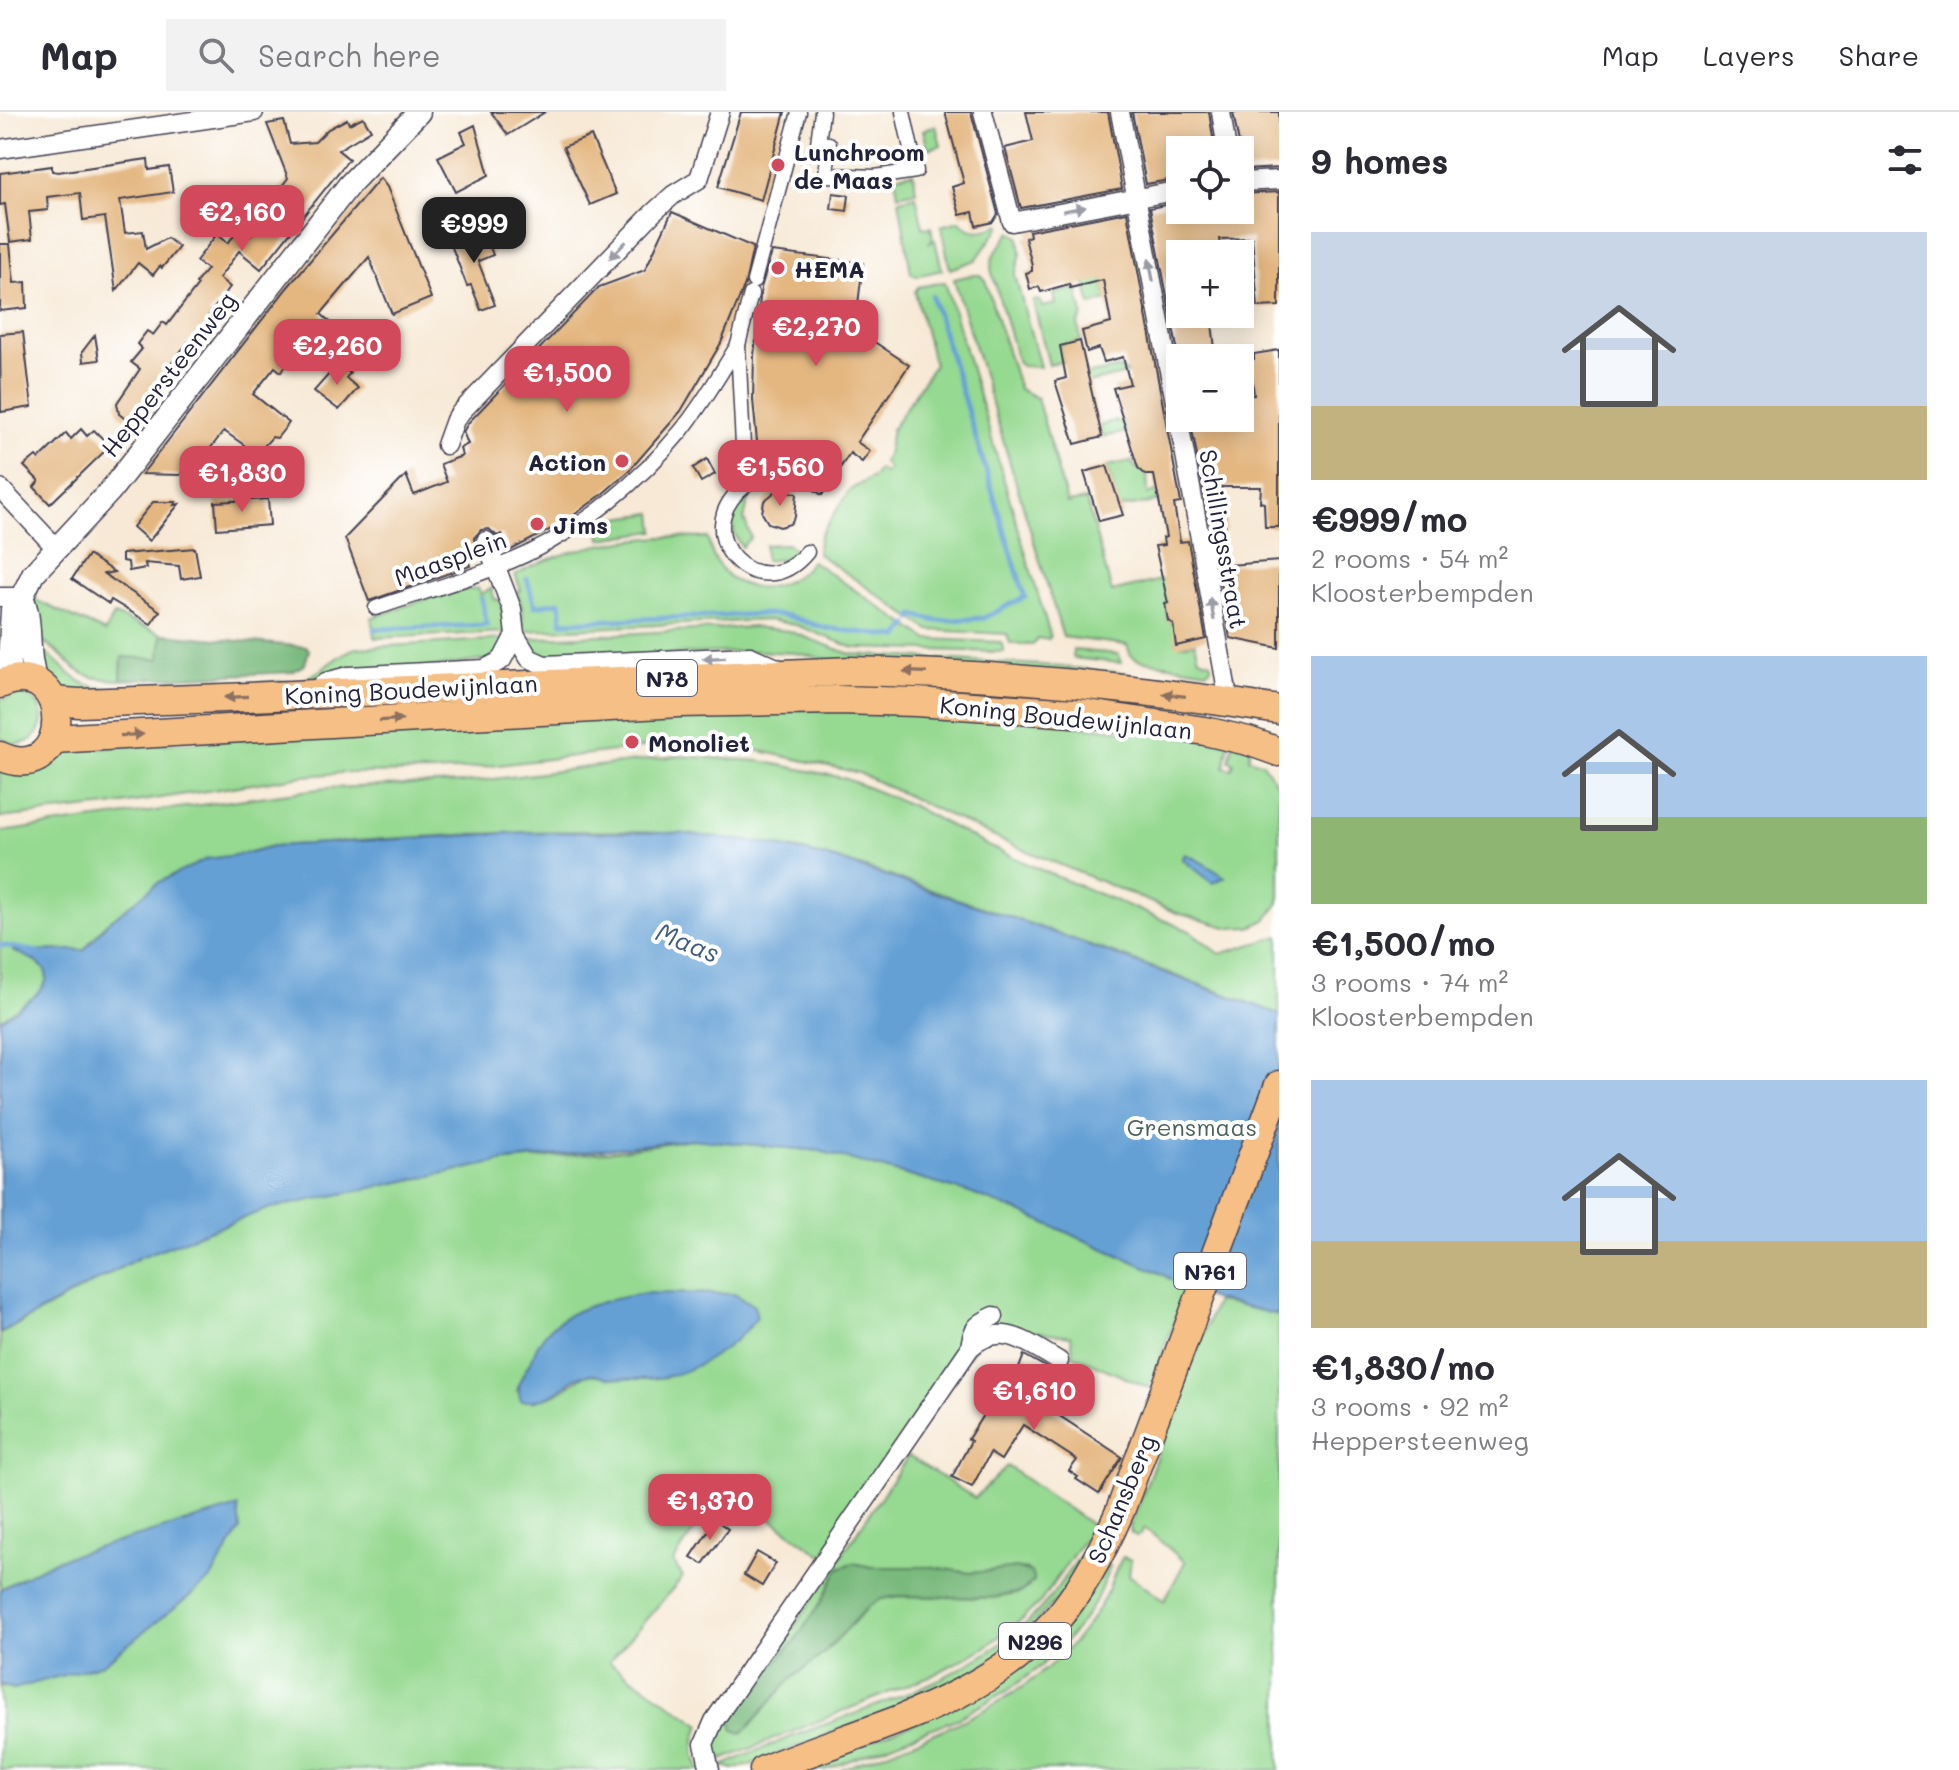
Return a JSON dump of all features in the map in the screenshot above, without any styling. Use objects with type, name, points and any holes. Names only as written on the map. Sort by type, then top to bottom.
[{"type":"main road","name":"Koning Boudewijnlaan","points":[[45,693],[79,703],[772,669],[924,672],[1087,684],[1279,710]]},
{"type":"main road","name":"N78","points":[[4,682],[28,681],[45,693]]},
{"type":"main road","points":[[0,756],[27,760],[47,749],[58,727],[58,714],[45,693]]},
{"type":"main road","name":"Koning Boudewijnlaan","points":[[54,739],[679,703],[837,700],[917,702],[1088,714],[1205,731],[1279,752]]},
{"type":"main road","name":"N761","points":[[1171,1375],[1279,1085]]},
{"type":"main road","name":"Schansberg","points":[[764,1770],[946,1700],[997,1671],[1039,1638],[1076,1594],[1110,1535],[1171,1375]]},
{"type":"street","points":[[0,149],[254,112]]},
{"type":"street","points":[[446,445],[461,412],[653,213],[673,195],[699,179],[720,112]]},
{"type":"street","points":[[799,112],[738,345],[745,486],[728,502],[722,522],[723,536],[731,555],[739,564],[759,573],[787,570],[807,552]]},
{"type":"street","points":[[822,112],[818,143],[829,144],[826,175],[855,177],[916,171],[903,112]]},
{"type":"street","points":[[983,112],[1012,222],[1166,192]]},
{"type":"street","name":"Schillingsstraat","points":[[1120,112],[1229,702]]},
{"type":"street","points":[[1221,112],[1225,136]]},
{"type":"street","name":"Heppersteenweg","points":[[4,682],[13,606],[11,597],[110,491],[349,185],[416,113]]},
{"type":"street","points":[[1254,181],[1279,180]]},
{"type":"street","name":"Maasplein","points":[[376,608],[498,574],[575,526],[642,472],[690,419],[738,345]]},
{"type":"street","points":[[0,488],[57,549]]},
{"type":"street","points":[[486,541],[512,609],[515,635],[529,658],[544,665]]},
{"type":"street","points":[[11,597],[27,613],[29,658],[45,693]]},
{"type":"street","points":[[485,669],[502,660],[515,635]]},
{"type":"street","points":[[311,693],[326,682],[348,676],[750,656],[772,669],[768,689],[754,703]]},
{"type":"street","points":[[970,1348],[972,1330],[994,1316]]},
{"type":"street","points":[[710,1770],[704,1744],[714,1721],[970,1348],[991,1335],[1008,1335],[1059,1361]]},
{"type":"green space","points":[[936,126],[941,145],[928,149],[923,130]]},
{"type":"green space","points":[[913,173],[916,191],[898,195],[895,176]]},
{"type":"green space","points":[[916,196],[923,228],[931,227],[933,238],[930,242],[935,240],[942,270],[916,276],[911,273],[899,200]]},
{"type":"green space","points":[[960,221],[978,231],[1001,225],[976,260],[950,269],[941,226]]},
{"type":"green space","points":[[1011,232],[1019,237],[1021,254],[1015,275],[1040,367],[1018,363],[991,269],[993,256]]},
{"type":"green space","points":[[1081,266],[1102,275],[1107,300],[1091,305]]},
{"type":"green space","points":[[980,275],[985,280],[1019,389],[1037,398],[1067,503],[1086,500],[1112,592],[1165,579],[1172,595],[1166,604],[1168,620],[1177,627],[1176,642],[1180,645],[1195,643],[1199,658],[1211,662],[1207,671],[1139,660],[1131,656],[1127,645],[1063,637],[954,279]]},
{"type":"green space","points":[[945,282],[1050,635],[1049,639],[1037,639],[1033,645],[1010,643],[1007,634],[929,630],[817,553],[820,536],[850,490],[874,476],[878,469],[885,473],[889,468],[883,462],[892,429],[934,365],[915,292],[918,287]]},
{"type":"green space","points":[[1077,288],[1083,315],[1078,325],[1081,341],[1060,346],[1063,361],[1049,365],[1033,301],[1039,300],[1042,307],[1056,304],[1054,294]]},
{"type":"green space","points":[[1122,368],[1130,373],[1076,386],[1074,377]]},
{"type":"green space","points":[[1115,420],[1116,423],[1124,421],[1128,432],[1102,437],[1100,426]]},
{"type":"green space","points":[[1131,461],[1147,473],[1148,494],[1157,492],[1160,501],[1120,508],[1107,466]]},
{"type":"green space","points":[[744,492],[750,496],[744,519],[751,537],[742,547],[734,533],[733,520]]},
{"type":"green space","points":[[653,513],[655,531],[601,539],[599,521]]},
{"type":"green space","points":[[661,537],[708,538],[723,572],[751,587],[783,583],[812,561],[927,639],[1001,642],[1004,652],[854,648],[796,625],[769,620],[524,631],[517,592],[521,590],[515,575],[550,559],[586,548]]},
{"type":"green space","points":[[788,544],[797,551],[782,559],[765,561],[765,545]]},
{"type":"green space","points":[[478,588],[481,594],[491,588],[495,600],[500,599],[506,632],[375,638],[371,618],[440,594]]},
{"type":"green space","points":[[33,599],[105,632],[114,615],[162,634],[160,660],[122,657],[121,680],[103,679],[80,672],[38,639]]},
{"type":"green space","points":[[753,627],[789,631],[850,654],[1041,665],[1127,673],[1142,678],[841,662],[795,653],[757,651],[557,659],[536,654],[525,639]]},
{"type":"green space","points":[[162,634],[307,647],[309,650],[305,664],[292,672],[121,680],[122,657],[160,659]]},
{"type":"green space","points":[[505,639],[492,659],[315,683],[68,695],[45,678],[36,647],[75,678],[94,687],[107,688],[296,681],[305,679],[356,648]]},
{"type":"green space","points":[[1073,650],[1118,654],[1121,663],[1073,658]]},
{"type":"green space","points":[[20,693],[33,700],[40,709],[42,719],[33,738],[24,743],[12,743],[0,737],[0,700]]},
{"type":"green space","points":[[770,709],[955,712],[1229,742],[1224,767],[1232,769],[1234,762],[1229,761],[1233,743],[1251,747],[1249,758],[1263,763],[1279,787],[1279,903],[1266,920],[1251,927],[1230,928],[1177,913],[1005,842],[859,773],[765,752],[680,743],[440,772],[303,776],[109,806],[0,818],[0,765],[56,750]]},
{"type":"green space","points":[[677,756],[760,761],[844,778],[911,805],[988,846],[1048,873],[1190,931],[1220,954],[1279,936],[1279,1014],[1045,929],[814,853],[701,836],[580,831],[273,846],[243,854],[106,924],[84,950],[15,951],[38,962],[45,971],[46,979],[36,996],[0,1020],[0,832],[326,788],[462,783]]},
{"type":"green space","points":[[692,1139],[820,1151],[967,1192],[1018,1211],[1160,1273],[1186,1289],[1149,1388],[1073,1355],[1071,1336],[991,1326],[822,1555],[737,1495],[722,1516],[705,1514],[673,1562],[683,1577],[609,1662],[701,1725],[694,1747],[700,1770],[0,1770],[0,1686],[14,1689],[59,1559],[0,1589],[0,1334],[140,1257],[267,1209],[499,1162],[616,1151]],"holes":[[[734,1294],[750,1327],[701,1363],[667,1377],[644,1379],[587,1374],[556,1394],[533,1402],[517,1391],[546,1334],[581,1311],[612,1301],[645,1296]]]},
{"type":"green space","points":[[1216,1301],[1279,1315],[1279,1770],[840,1770],[971,1717],[1031,1681],[1058,1658],[1086,1627],[1123,1557],[1131,1560],[1129,1575],[1164,1601],[1185,1562],[1145,1528],[1136,1536],[1131,1533],[1130,1527]]},
{"type":"green space","points":[[908,1456],[975,1498],[1007,1466],[1093,1526],[1041,1601],[984,1648],[935,1674],[717,1762],[713,1746],[717,1731],[796,1624]],"holes":[[[853,1563],[871,1567],[932,1567],[969,1573],[1024,1569],[1028,1570],[1029,1587],[1016,1594],[992,1598],[899,1596],[881,1599],[869,1606],[823,1654],[790,1680],[744,1731],[731,1719],[754,1686],[794,1642],[822,1601],[839,1568]]]},
{"type":"green space","points":[[1086,1551],[1065,1591],[1006,1652],[939,1691],[750,1765],[733,1769],[723,1766],[899,1697],[967,1665],[999,1645],[1031,1618]]},
{"type":"green space","points":[[853,1563],[871,1567],[932,1567],[970,1573],[1017,1568],[1031,1572],[1034,1581],[1021,1592],[992,1598],[899,1596],[881,1599],[869,1606],[823,1654],[790,1680],[747,1729],[741,1733],[734,1730],[731,1719],[754,1686],[794,1642],[822,1601],[839,1568]]},
{"type":"green space","points":[[1108,1565],[1110,1567],[1096,1600],[1076,1630],[1041,1666],[1007,1691],[956,1719],[825,1770],[792,1770],[926,1719]]},
{"type":"water","name":"Maas","points":[[527,832],[678,833],[765,843],[831,858],[1013,918],[1279,1014],[1279,1315],[1216,1300],[1186,1289],[1160,1273],[967,1192],[820,1151],[692,1139],[499,1162],[267,1209],[140,1257],[0,1333],[0,1020],[36,995],[47,977],[43,968],[12,951],[84,950],[106,924],[159,882],[207,859],[273,846]]},
{"type":"water","points":[[1185,854],[1225,877],[1213,883],[1182,859]]},
{"type":"water","points":[[645,1293],[734,1294],[754,1305],[757,1317],[722,1351],[676,1374],[645,1379],[589,1374],[580,1376],[544,1398],[521,1401],[519,1385],[522,1376],[547,1331],[571,1314],[586,1308]]},
{"type":"water","points":[[238,1507],[240,1530],[210,1580],[103,1664],[14,1689],[0,1684],[0,1589],[59,1559]]},
{"type":"building","points":[[491,112],[545,112],[508,135]]},
{"type":"building","points":[[741,112],[785,112],[761,200],[718,187]]},
{"type":"building","points":[[945,112],[971,112],[998,214],[993,222],[976,226],[973,212],[960,215],[952,187],[964,183]]},
{"type":"building","points":[[1026,112],[1108,112],[1122,189],[1021,208],[1005,148],[1033,141]]},
{"type":"building","points":[[1132,112],[1209,112],[1213,136],[1166,136],[1166,180],[1146,184]]},
{"type":"building","points":[[1233,112],[1279,112],[1279,168],[1254,169],[1254,136],[1238,136]]},
{"type":"building","points":[[363,117],[371,130],[338,150],[349,159],[261,269],[239,251],[219,278],[230,287],[209,315],[214,318],[192,345],[188,342],[168,368],[172,372],[143,409],[140,406],[128,421],[119,414],[117,403],[140,369],[131,362],[142,349],[137,344],[147,331],[153,335],[163,322],[167,325],[198,285],[196,283],[207,269],[196,261],[217,234],[228,243],[240,228],[250,236],[272,209],[267,205],[288,178],[267,124],[284,121],[290,144],[315,142],[328,129],[347,119],[349,124]]},
{"type":"building","points":[[475,125],[489,175],[456,192],[438,157],[466,143],[461,132]]},
{"type":"building","points":[[591,136],[616,194],[590,205],[563,147]]},
{"type":"building","points":[[148,159],[149,170],[169,167],[173,192],[120,200],[125,233],[143,231],[146,249],[167,238],[179,247],[153,275],[138,263],[116,291],[105,217],[83,220],[80,193],[47,197],[48,210],[29,212],[32,239],[10,242],[5,204],[0,205],[0,173],[52,166],[52,171],[58,172]]},
{"type":"building","points":[[380,178],[387,187],[431,298],[392,314],[369,257],[321,314],[343,333],[326,356],[307,340],[281,372],[275,367],[253,394],[289,423],[277,438],[272,437],[257,454],[224,431],[205,455],[211,460],[200,473],[183,460],[184,470],[180,475],[142,474],[287,288]]},
{"type":"building","points":[[1279,192],[1279,306],[1258,307],[1252,238],[1166,240],[1166,291],[1150,208],[1166,205],[1166,224],[1254,224],[1254,193]]},
{"type":"building","points":[[833,193],[849,195],[847,211],[831,209]]},
{"type":"building","points":[[672,212],[753,247],[745,284],[721,343],[681,411],[629,471],[563,523],[509,551],[502,534],[497,536],[489,529],[481,530],[474,538],[475,545],[464,549],[470,566],[369,601],[345,538],[406,475],[414,495],[447,482],[440,464],[462,456],[460,448],[468,444],[463,432],[468,423],[599,287],[645,270]]},
{"type":"building","points":[[1127,212],[1181,503],[1174,504],[1180,542],[1188,541],[1206,639],[1176,646],[1173,624],[1168,621],[1165,604],[1168,603],[1155,546],[1164,545],[1163,538],[1166,537],[1154,475],[1146,475],[1138,468],[1113,388],[1130,384],[1123,357],[1104,362],[1099,348],[1087,352],[1082,331],[1111,323],[1103,280],[1070,288],[1069,284],[1041,292],[1039,287],[1030,289],[1026,273],[1032,271],[1032,265],[1025,238],[1030,236],[1029,231]]},
{"type":"building","points":[[483,230],[493,255],[478,261],[495,305],[481,310],[471,285],[467,286],[450,242]]},
{"type":"building","points":[[0,244],[10,244],[14,283],[26,282],[27,308],[0,311]]},
{"type":"building","points":[[772,252],[863,263],[855,329],[909,365],[857,442],[870,451],[862,462],[850,453],[822,495],[758,452],[753,400],[754,356],[761,288]]},
{"type":"building","points":[[1173,328],[1213,328],[1214,344],[1176,344]]},
{"type":"building","points":[[23,332],[32,407],[1,412],[0,334]]},
{"type":"building","points":[[95,335],[99,360],[83,362],[82,352]]},
{"type":"building","points":[[1080,341],[1102,437],[1075,444],[1055,381],[1066,378],[1060,346]]},
{"type":"building","points":[[1279,350],[1279,527],[1265,527],[1264,503],[1260,502],[1261,487],[1221,487],[1226,530],[1211,531],[1193,432],[1254,432],[1254,354]]},
{"type":"building","points":[[339,363],[350,373],[346,378],[358,388],[339,410],[314,391]]},
{"type":"building","points":[[81,429],[87,436],[94,430],[110,446],[50,504],[34,487],[39,481],[24,466],[36,456],[39,459],[66,433],[71,439]]},
{"type":"building","points":[[707,459],[715,474],[701,482],[693,468]]},
{"type":"building","points":[[1107,466],[1123,515],[1099,521],[1084,472]]},
{"type":"building","points":[[776,491],[797,493],[795,517],[790,524],[780,527],[768,523],[762,513],[764,501]]},
{"type":"building","points":[[268,499],[270,525],[217,529],[215,502]]},
{"type":"building","points":[[153,502],[179,504],[149,541],[133,527]]},
{"type":"building","points":[[195,548],[200,576],[181,579],[179,566],[145,563],[146,568],[129,571],[128,562],[122,561],[122,554]]},
{"type":"building","points":[[88,555],[114,572],[104,574],[160,611],[151,624],[111,600],[109,604],[72,579]]},
{"type":"building","points":[[1279,561],[1279,648],[1230,638],[1217,566]]},
{"type":"building","points":[[1024,1355],[1049,1369],[1037,1401],[1122,1457],[1099,1494],[1069,1471],[1077,1460],[1023,1425],[1001,1460],[990,1453],[972,1487],[952,1477],[971,1441],[968,1439],[998,1391],[1008,1397]]},
{"type":"building","points":[[716,1520],[728,1529],[703,1564],[691,1557]]},
{"type":"building","points":[[757,1552],[776,1563],[762,1586],[744,1575]]},
{"type":"waterway","points":[[912,619],[914,615],[937,621],[984,618],[1025,597],[932,296]]},
{"type":"waterway","points":[[527,579],[535,606],[560,602],[562,622],[766,614],[788,616],[825,628],[899,637],[908,625]]},
{"type":"waterway","points":[[374,629],[487,625],[481,598]]},
{"type":"waterway","points":[[0,945],[38,952]]},
{"type":"place","name":"Lunchroom de Maas","points":[[778,165]]},
{"type":"place","name":"HEMA","points":[[778,268]]},
{"type":"place","name":"Action","points":[[622,461]]},
{"type":"place","name":"Jims","points":[[537,524]]},
{"type":"place","name":"Monoliet","points":[[632,742]]},
{"type":"park label","name":"Grensmaas","points":[[1192,1126]]}]
